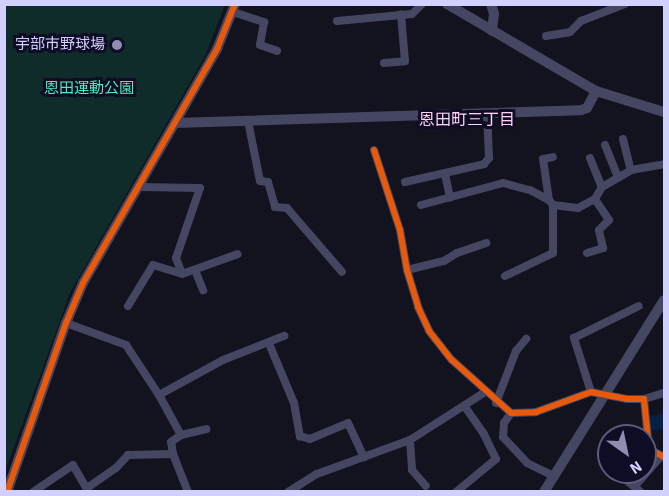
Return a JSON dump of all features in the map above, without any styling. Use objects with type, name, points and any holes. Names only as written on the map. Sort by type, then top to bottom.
[{"type":"street","points":[[337,21],[412,14],[422,4]]},
{"type":"street","points":[[447,4],[596,91],[664,112]]},
{"type":"street","points":[[490,4],[494,14],[492,31]]},
{"type":"street","points":[[546,36],[570,32],[581,21],[625,4]]},
{"type":"street","points":[[6,492],[66,323],[83,283],[217,49],[234,8],[264,22],[260,45],[277,51]]},
{"type":"street","points":[[384,63],[405,61],[401,15]]},
{"type":"street","points":[[175,123],[587,108],[596,91]]},
{"type":"street","points":[[405,182],[484,164],[489,158],[487,113]]},
{"type":"street","points":[[248,121],[260,181],[268,182],[275,207],[287,208],[342,272]]},
{"type":"street","points":[[623,139],[631,170]]},
{"type":"street","points":[[605,144],[618,177]]},
{"type":"street","points":[[374,150],[400,230],[406,270],[429,331],[452,360],[496,403],[511,413],[536,412],[591,392],[644,399],[664,393]]},
{"type":"street","points":[[505,276],[554,253],[551,203],[543,159],[553,157]]},
{"type":"street","points":[[590,158],[602,187]]},
{"type":"street","points":[[421,205],[503,183],[531,190],[551,203],[578,208],[595,199],[602,187],[631,170],[664,164]]},
{"type":"street","points":[[445,174],[450,197]]},
{"type":"street","points":[[139,188],[200,188],[176,258],[182,274]]},
{"type":"street","points":[[587,253],[603,248],[599,230],[609,220],[595,199]]},
{"type":"street","points":[[406,270],[444,261],[457,253],[486,243]]},
{"type":"street","points":[[128,306],[153,265],[182,274],[238,254]]},
{"type":"street","points":[[195,270],[203,290]]},
{"type":"street","points":[[543,492],[664,300]]},
{"type":"street","points":[[591,392],[574,338],[623,317],[639,306]]},
{"type":"street","points":[[66,323],[126,345],[159,395],[180,435]]},
{"type":"street","points":[[159,395],[223,360],[284,336]]},
{"type":"street","points":[[496,403],[519,344],[526,339]]},
{"type":"street","points":[[270,346],[294,403],[300,436],[310,439],[348,423],[364,457]]},
{"type":"street","points":[[288,492],[317,474],[410,440],[465,407],[485,392]]},
{"type":"street","points":[[638,489],[663,457],[649,449],[644,399]]},
{"type":"street","points":[[456,492],[499,461],[465,407]]},
{"type":"street","points":[[511,413],[504,423],[503,437],[527,463],[554,476]]},
{"type":"street","points":[[188,492],[173,454],[171,442],[180,435],[206,429]]},
{"type":"street","points":[[410,440],[411,470],[426,486]]},
{"type":"street","points":[[38,490],[73,465],[88,490],[116,468],[128,455],[173,454]]},
{"type":"green space","name":"恩田運動公園","points":[[5,4],[225,5],[205,56],[70,293],[5,472]]},
{"type":"waterway","points":[[651,423],[664,420]]},
{"type":"cycle path","points":[[7,492],[66,323],[83,283],[217,49],[235,4]]},
{"type":"cycle path","points":[[374,150],[400,230],[407,270],[418,307],[429,331],[452,360],[511,413],[536,412],[591,392],[627,399],[644,399],[649,449],[664,457]]},
{"type":"place","name":"宇部市野球場","points":[[117,45]]},
{"type":"district","name":"恩田町三丁目","points":[[467,120]]}]
